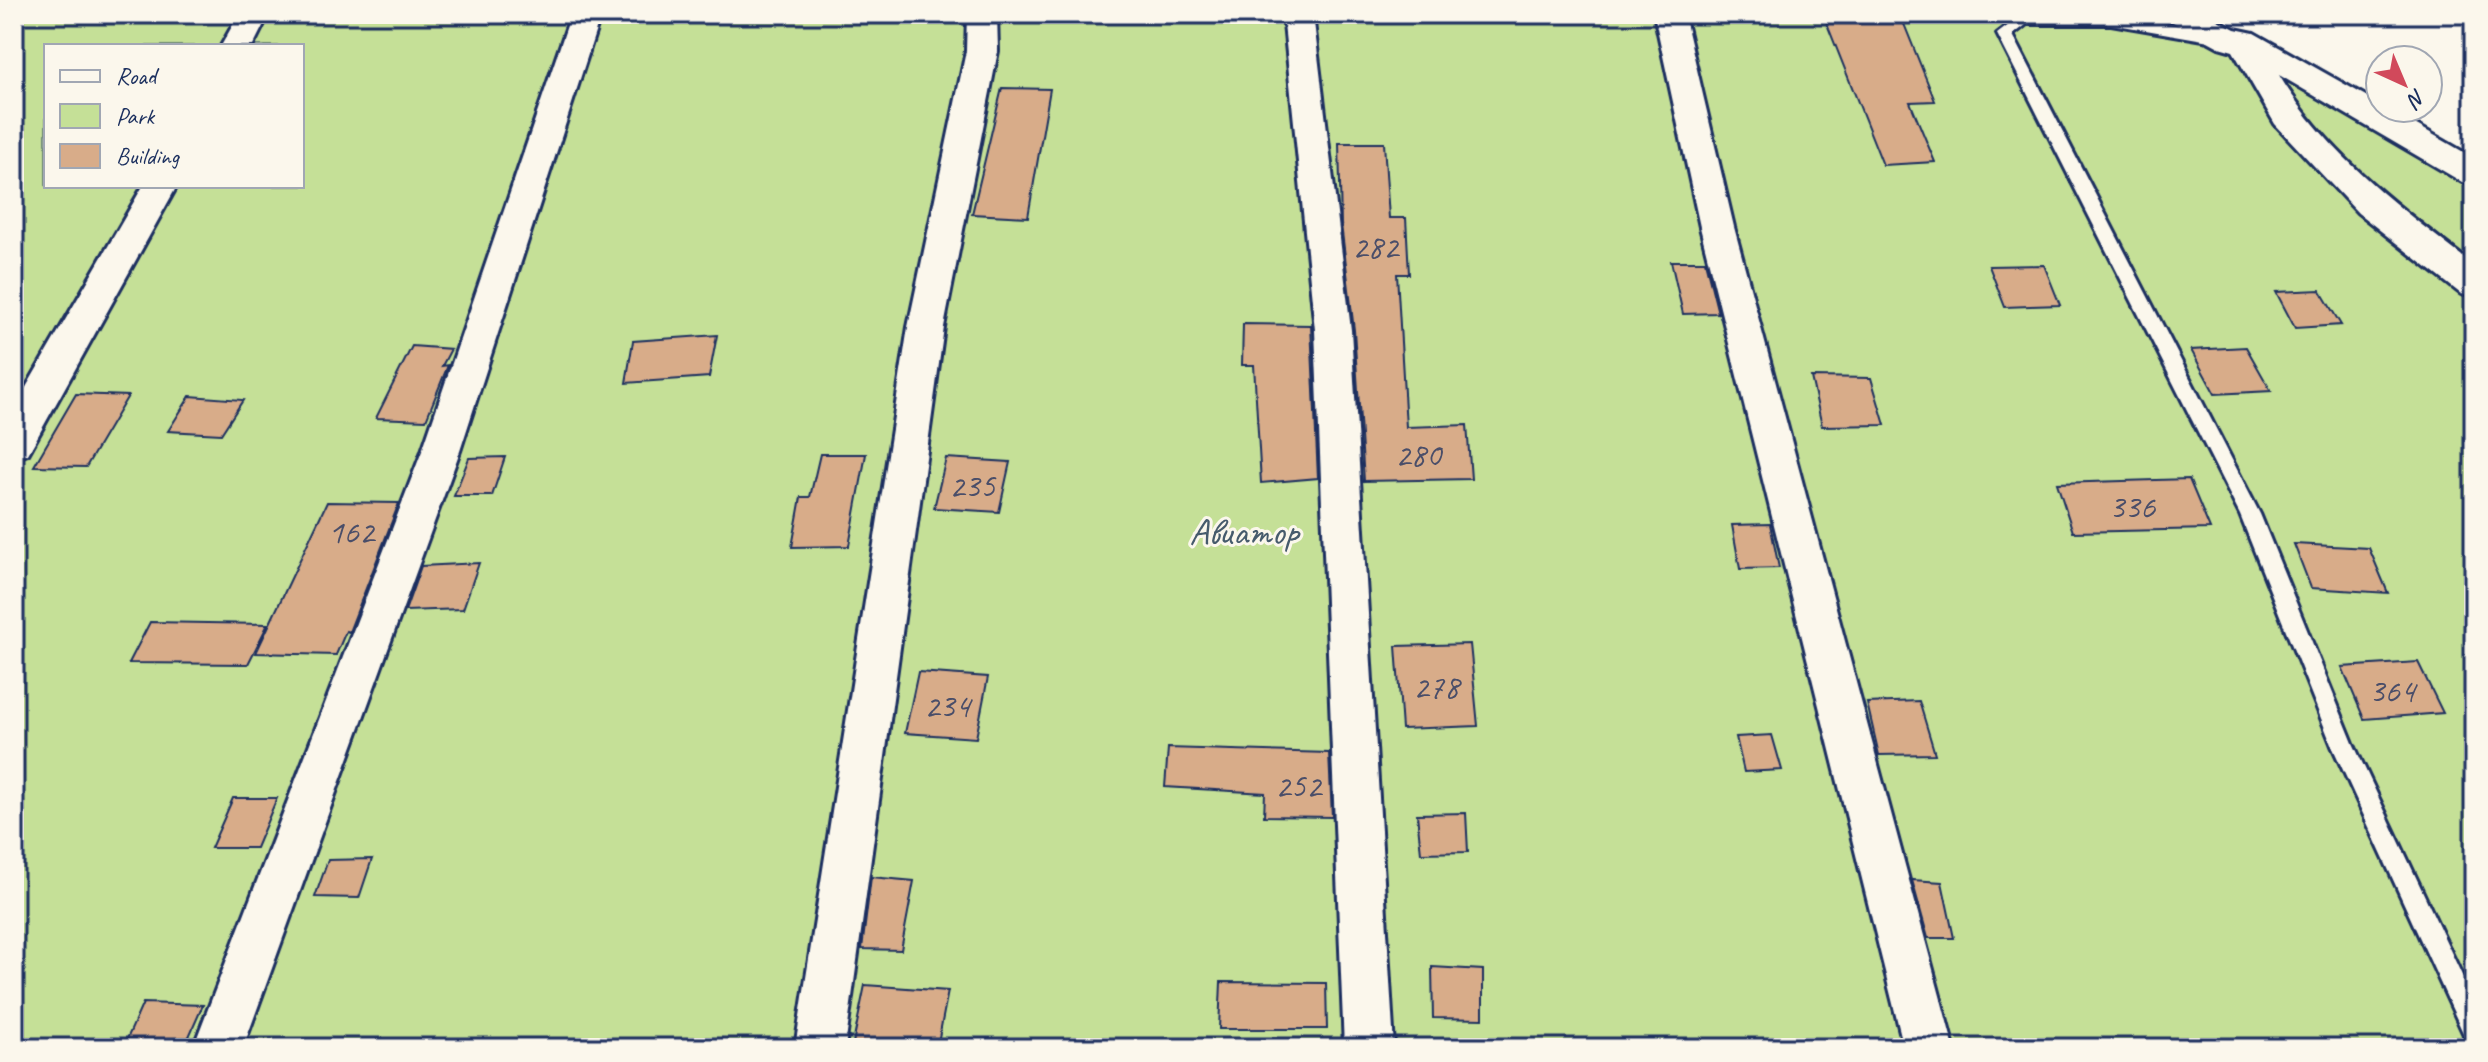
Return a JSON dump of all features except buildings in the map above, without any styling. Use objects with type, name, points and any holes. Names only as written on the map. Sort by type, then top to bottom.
[{"type":"street","points":[[238,44],[254,14]]},
{"type":"street","points":[[218,1048],[441,451],[586,14]]},
{"type":"street","points":[[820,1048],[926,327],[982,51],[982,14]]},
{"type":"street","points":[[1298,14],[1333,330],[1369,1048]]},
{"type":"street","points":[[1669,14],[1717,227],[1929,1048]]},
{"type":"street","points":[[2182,14],[2237,40],[2474,173]]},
{"type":"street","points":[[2237,40],[2287,116],[2359,193],[2474,284]]},
{"type":"street","points":[[14,443],[159,188]]},
{"type":"lane","points":[[2237,40],[2111,19],[2023,19],[2005,34],[2250,514],[2343,746],[2474,1028]]},
{"type":"green space","name":"Авиатор","points":[[14,14],[2189,14],[2364,112],[2364,124],[2386,124],[2474,173],[2474,1048],[14,1048]]}]
